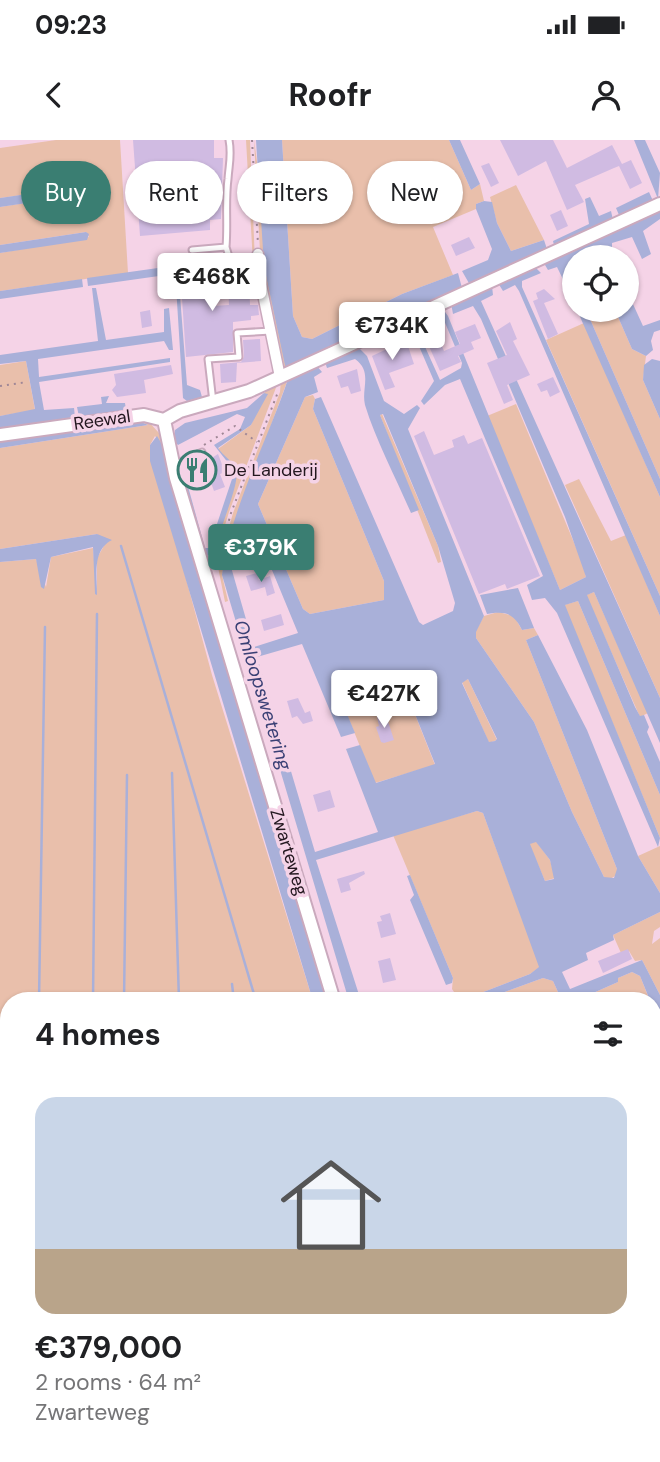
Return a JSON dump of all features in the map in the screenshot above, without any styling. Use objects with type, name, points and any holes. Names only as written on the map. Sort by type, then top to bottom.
[{"type":"street","name":"Reewal","points":[[0,435],[129,416],[144,415],[164,420],[180,411],[249,391],[660,204]]},
{"type":"street","points":[[258,254],[258,270],[271,331],[287,372]]},
{"type":"street","name":"Zwarteweg","points":[[164,420],[173,465],[220,607],[328,969],[332,992]]},
{"type":"lane","points":[[229,140],[232,156],[227,180],[229,219],[226,247],[231,263],[258,270]]},
{"type":"lane","points":[[192,250],[226,247]]},
{"type":"lane","points":[[213,402],[208,359],[239,357],[237,333],[271,331]]},
{"type":"lane","points":[[173,465],[202,452]]},
{"type":"path","points":[[252,140],[258,254]]},
{"type":"path","points":[[216,574],[231,513],[287,372]]},
{"type":"path","points":[[0,386],[27,382]]},
{"type":"path","points":[[202,452],[203,446],[222,431],[239,427],[258,443]]},
{"type":"shaded area","points":[[56,140],[120,140],[128,273],[0,291],[0,253],[89,237],[86,232],[0,245],[0,207],[21,204],[21,224],[111,224],[111,161],[21,161],[21,195],[0,198],[0,148]]},
{"type":"shaded area","points":[[246,140],[250,140],[251,161],[247,161]]},
{"type":"shaded area","points":[[282,140],[449,140],[458,161],[367,161],[367,224],[440,224],[433,227],[453,275],[402,294],[312,339],[302,337],[293,316],[287,224],[353,224],[353,161],[283,161]]},
{"type":"shaded area","points":[[463,172],[471,190],[480,184],[484,201],[476,204],[476,209],[463,214]]},
{"type":"shaded area","points":[[516,185],[544,240],[511,251],[497,223],[490,197]]},
{"type":"shaded area","points":[[251,224],[253,224],[253,263]]},
{"type":"shaded area","points":[[259,224],[266,224],[286,370],[282,372],[261,270]]},
{"type":"shaded area","points":[[591,322],[620,322],[632,349],[646,356],[643,380],[660,419],[660,479]]},
{"type":"shaded area","points":[[584,323],[660,497],[660,596],[546,340]]},
{"type":"shaded area","points":[[26,361],[35,410],[0,416],[0,365]]},
{"type":"shaded area","points":[[288,379],[230,537],[222,575],[228,601],[225,602],[218,567],[233,513],[280,392],[281,380]]},
{"type":"shaded area","points":[[277,385],[219,545],[216,542],[217,533],[236,470],[218,449],[251,425],[267,388]]},
{"type":"shaded area","points":[[313,395],[313,409],[384,581],[384,600],[310,614],[303,609],[258,504],[305,397]]},
{"type":"shaded area","points":[[516,404],[583,564],[586,577],[560,590],[487,416]]},
{"type":"shaded area","points":[[382,414],[438,546],[441,562],[438,563],[380,415]]},
{"type":"shaded area","points":[[147,420],[159,433],[163,447],[155,436],[150,445],[212,675],[310,992],[0,992],[0,562],[36,559],[46,587],[51,557],[93,548],[97,595],[97,558],[105,544],[97,534],[0,549],[0,448],[148,425],[141,422],[0,440]]},
{"type":"shaded area","points":[[579,479],[611,541],[626,535],[660,616],[660,698],[565,485]]},
{"type":"shaded area","points":[[594,592],[648,713],[640,717],[586,595]]},
{"type":"shaded area","points":[[578,601],[660,795],[660,838],[564,605]]},
{"type":"shaded area","points":[[498,612],[514,616],[522,630],[534,628],[538,635],[526,640],[617,869],[617,875],[608,880],[604,877],[572,812],[534,722],[476,638],[475,632],[484,616]]},
{"type":"shaded area","points":[[399,674],[435,765],[375,783],[339,695]]},
{"type":"shaded area","points":[[468,679],[497,740],[489,743],[462,682]]},
{"type":"shaded area","points":[[477,811],[483,813],[540,967],[530,974],[483,992],[454,992],[453,978],[393,835]]},
{"type":"shaded area","points":[[536,841],[550,860],[555,878],[545,881],[529,844]]},
{"type":"shaded area","points":[[660,846],[660,893],[638,856]]},
{"type":"shaded area","points":[[660,912],[660,927],[654,931],[652,944],[660,938],[660,992],[642,960],[635,961],[629,951],[621,953],[613,935]]},
{"type":"shaded area","points":[[632,972],[640,976],[646,992],[595,992],[618,982],[618,978]]},
{"type":"shaded area","points":[[543,978],[553,981],[558,992],[505,992]]},
{"type":"water","points":[[256,140],[282,140],[283,161],[257,161]]},
{"type":"water","points":[[449,140],[460,140],[480,184],[471,190],[463,172],[463,161],[458,161]]},
{"type":"water","points":[[634,140],[645,140],[660,173],[658,199]]},
{"type":"water","points":[[649,192],[653,201],[619,215],[616,208]]},
{"type":"water","points":[[21,195],[21,204],[0,207],[0,198]]},
{"type":"water","points":[[590,197],[599,216],[611,211],[613,220],[554,245],[553,241],[589,224],[585,199]]},
{"type":"water","points":[[492,202],[497,223],[511,251],[544,240],[547,249],[470,285],[462,271],[488,260],[492,249],[476,209],[476,204]]},
{"type":"water","points":[[660,209],[660,219],[643,231],[651,254],[642,259],[639,245],[636,245],[632,237],[612,245],[582,245]]},
{"type":"water","points":[[261,224],[287,224],[293,316],[302,337],[312,339],[402,294],[458,273],[462,288],[297,362],[286,370],[264,266]]},
{"type":"water","points":[[86,232],[89,234],[87,240],[0,253],[0,245]]},
{"type":"water","points":[[562,254],[562,277],[557,267],[548,270],[545,265],[547,261]]},
{"type":"water","points":[[165,267],[166,275],[88,286],[87,278]]},
{"type":"water","points":[[535,267],[541,273],[522,281],[522,287],[660,596],[660,616],[519,291],[515,285],[503,291],[498,283]]},
{"type":"water","points":[[175,270],[178,270],[187,385],[200,390],[202,397],[187,401],[183,398]]},
{"type":"water","points":[[82,279],[83,287],[0,299],[0,291]]},
{"type":"water","points":[[492,286],[493,295],[481,301],[660,698],[660,743],[594,592],[587,595],[635,707],[640,716],[644,715],[649,727],[647,732],[660,762],[660,795],[578,601],[565,605],[660,838],[658,847],[557,613],[545,598],[532,600],[527,585],[543,576],[460,379],[445,385],[424,405],[421,401],[434,381],[409,323],[431,314],[433,318],[418,325],[417,329],[440,380],[461,368],[462,363],[443,318],[436,312],[442,308],[448,316],[560,590],[586,577],[565,517],[481,319],[473,306],[453,314],[451,303]]},
{"type":"water","points":[[92,288],[96,288],[106,340],[164,332],[164,309],[169,308],[173,350],[169,350],[164,341],[38,359],[39,377],[170,358],[170,362],[39,382],[44,410],[74,408],[75,417],[0,428],[0,416],[35,409],[26,361],[0,364],[0,355],[98,341]]},
{"type":"water","points":[[639,317],[643,326],[660,320],[660,330],[654,332],[651,341],[653,350],[646,356],[632,349],[620,322],[639,322]]},
{"type":"water","points":[[582,322],[591,322],[660,479],[660,497]]},
{"type":"water","name":"Omloopswetering","points":[[358,347],[367,356],[384,401],[404,414],[417,405],[420,408],[408,429],[484,616],[476,638],[534,722],[572,812],[604,877],[614,878],[617,869],[526,640],[538,635],[587,730],[638,856],[660,893],[660,912],[613,935],[614,940],[586,953],[588,960],[562,972],[570,989],[642,960],[658,992],[647,992],[640,976],[632,972],[595,992],[558,992],[553,981],[543,978],[505,992],[483,992],[530,974],[539,967],[483,813],[477,811],[316,860],[358,992],[346,992],[222,575],[226,550],[241,501],[288,379],[316,365],[322,372],[314,377],[318,392],[305,397],[258,504],[303,609],[310,614],[384,600],[384,581],[313,409],[315,399],[321,397],[419,622],[423,625],[453,611],[455,603],[438,546],[383,414],[380,415],[419,510],[411,513],[375,432],[365,405],[364,369],[355,359],[327,368],[327,361]],"holes":[[[253,524],[298,633],[254,647],[231,567]],[[302,644],[341,737],[355,733],[339,695],[399,674],[435,764],[376,783],[360,745],[346,749],[378,832],[315,852],[257,657]],[[468,679],[497,739],[495,741],[489,742],[462,683]],[[536,842],[550,860],[554,879],[545,881],[530,844]]]},
{"type":"water","points":[[652,359],[660,361],[660,419],[643,380],[644,365]]},
{"type":"water","points":[[264,393],[268,394],[251,425],[218,448],[235,466],[237,476],[216,549],[207,556],[184,487],[187,485],[189,490],[205,548],[209,548],[232,479],[229,464],[214,445],[240,429],[245,417],[237,414],[178,445],[174,441],[175,430],[185,423],[247,408]]},
{"type":"water","points":[[109,396],[106,403],[125,403],[126,410],[79,417],[77,407],[102,404],[101,397]]},
{"type":"water","points":[[141,422],[148,425],[0,448],[0,442]]},
{"type":"water","points":[[157,436],[163,446],[325,992],[310,992],[150,461],[150,445]]},
{"type":"water","points":[[97,534],[112,540],[101,550],[98,557],[97,595],[93,547],[51,557],[44,589],[41,587],[36,559],[0,562],[0,549]]},
{"type":"water","points":[[518,588],[534,628],[522,630],[516,620],[508,615],[487,614],[480,595]]},
{"type":"water","points":[[410,875],[453,978],[452,983],[446,985],[410,900],[414,895],[407,876]]},
{"type":"building","points":[[133,140],[214,140],[214,158],[223,158],[223,161],[135,161]]},
{"type":"building","points":[[500,140],[553,140],[567,168],[612,145],[622,164],[631,160],[642,183],[630,189],[619,166],[575,185],[584,202],[567,210],[546,161],[518,176]]},
{"type":"building","points":[[489,163],[499,183],[491,187],[481,166]]},
{"type":"building","points":[[561,210],[568,226],[557,231],[550,215]]},
{"type":"building","points":[[139,224],[210,224],[210,230],[140,236]]},
{"type":"building","points":[[469,237],[475,248],[456,256],[451,245]]},
{"type":"building","points":[[211,267],[213,306],[229,305],[228,282],[249,280],[250,305],[258,305],[259,315],[251,316],[251,320],[233,322],[233,352],[186,357],[180,269]]},
{"type":"building","points":[[544,289],[555,299],[544,303],[558,334],[548,339],[533,301],[538,299],[536,293]]},
{"type":"building","points":[[150,310],[152,326],[142,328],[140,312]]},
{"type":"building","points":[[510,322],[517,339],[513,341],[530,375],[507,385],[513,400],[504,404],[487,363],[507,355],[496,331]]},
{"type":"building","points":[[475,324],[481,338],[471,342],[474,349],[458,356],[461,362],[440,371],[428,344],[439,339],[444,351],[460,344],[455,332]]},
{"type":"building","points":[[260,339],[261,361],[237,363],[236,382],[221,383],[220,364],[241,362],[244,357],[243,340]]},
{"type":"building","points":[[406,340],[414,364],[389,373],[395,387],[385,390],[372,356]]},
{"type":"building","points":[[171,365],[173,374],[144,380],[146,393],[117,397],[112,390],[116,385],[114,374]]},
{"type":"building","points":[[357,369],[361,391],[351,394],[348,386],[341,388],[337,376]]},
{"type":"building","points":[[553,377],[560,392],[550,397],[547,390],[541,392],[537,384]]},
{"type":"building","points":[[424,431],[434,455],[454,447],[452,440],[464,435],[468,444],[482,438],[540,576],[507,589],[505,584],[479,594],[414,436]]},
{"type":"building","points":[[218,454],[225,472],[220,474],[225,487],[214,491],[204,463]]},
{"type":"building","points":[[257,573],[259,580],[270,576],[275,593],[267,596],[265,587],[251,591],[246,576]]},
{"type":"building","points":[[281,614],[284,625],[264,631],[261,620]]},
{"type":"building","points":[[298,698],[305,713],[310,711],[313,721],[303,724],[297,716],[292,718],[287,701]]},
{"type":"building","points":[[386,715],[394,740],[384,743],[381,742],[376,727],[379,726],[377,717]]},
{"type":"building","points":[[330,790],[335,807],[318,812],[313,795]]},
{"type":"building","points":[[364,871],[365,874],[349,883],[351,890],[341,893],[337,879]]},
{"type":"building","points":[[390,913],[396,934],[381,938],[377,922],[382,921],[380,916]]},
{"type":"building","points":[[628,949],[632,959],[603,973],[598,961]]},
{"type":"building","points":[[390,958],[396,980],[383,983],[378,961]]},
{"type":"waterway","points":[[121,546],[253,992]]},
{"type":"waterway","points":[[93,992],[97,614]]},
{"type":"waterway","points":[[39,992],[45,627]]},
{"type":"waterway","points":[[172,773],[179,992]]},
{"type":"waterway","points":[[124,992],[127,775]]},
{"type":"waterway","points":[[232,984],[233,992]]},
{"type":"place","name":"De Landerij","points":[[197,470]]}]
